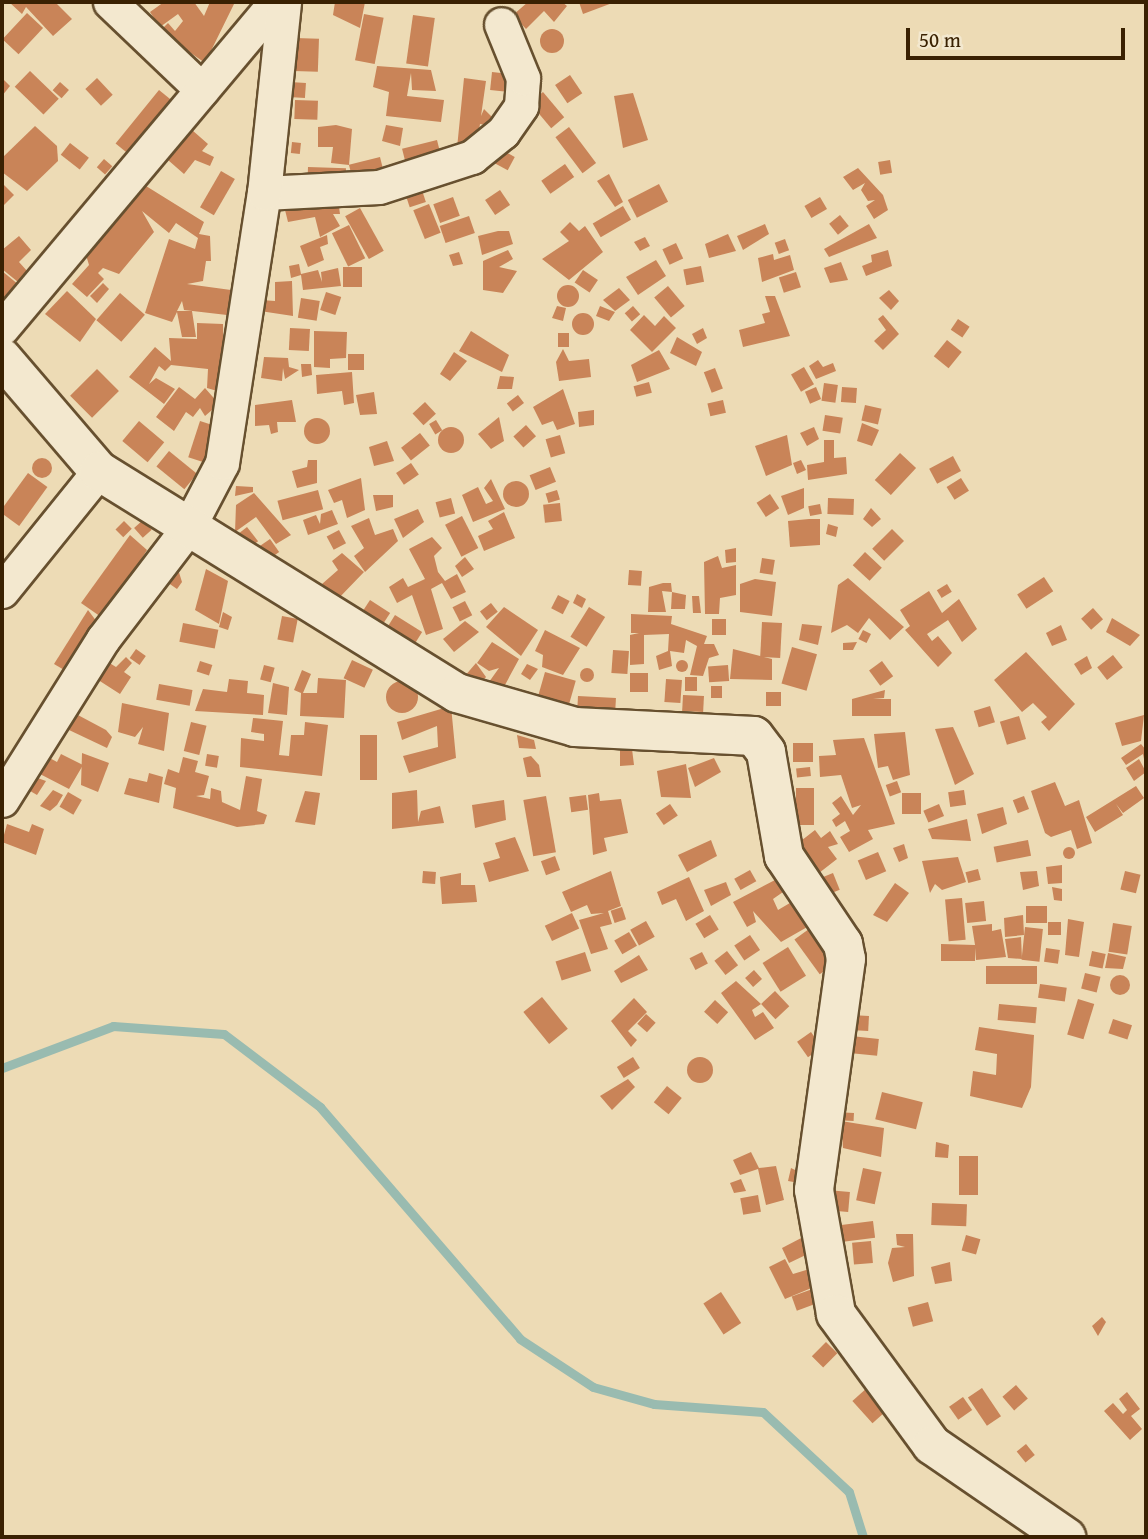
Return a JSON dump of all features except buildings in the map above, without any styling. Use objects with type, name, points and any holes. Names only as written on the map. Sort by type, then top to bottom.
[{"type":"street","points":[[110,2],[202,90]]},
{"type":"street","points":[[2,328],[276,2]]},
{"type":"street","points":[[2,800],[103,639],[188,528],[222,463],[232,427],[264,193],[284,2]]},
{"type":"street","points":[[264,193],[379,187],[472,157],[503,132],[521,106],[523,78],[501,24]]},
{"type":"street","points":[[2,358],[99,471],[457,693],[492,707],[575,727],[754,736],[766,752],[784,856],[843,944],[846,959],[814,1190],[836,1314],[932,1445],[1066,1537]]},
{"type":"street","points":[[2,591],[99,471]]},
{"type":"waterway","points":[[2,1068],[113,1026],[224,1034],[320,1107],[520,1339],[593,1387],[654,1404],[763,1412],[849,1492],[863,1537]]}]
